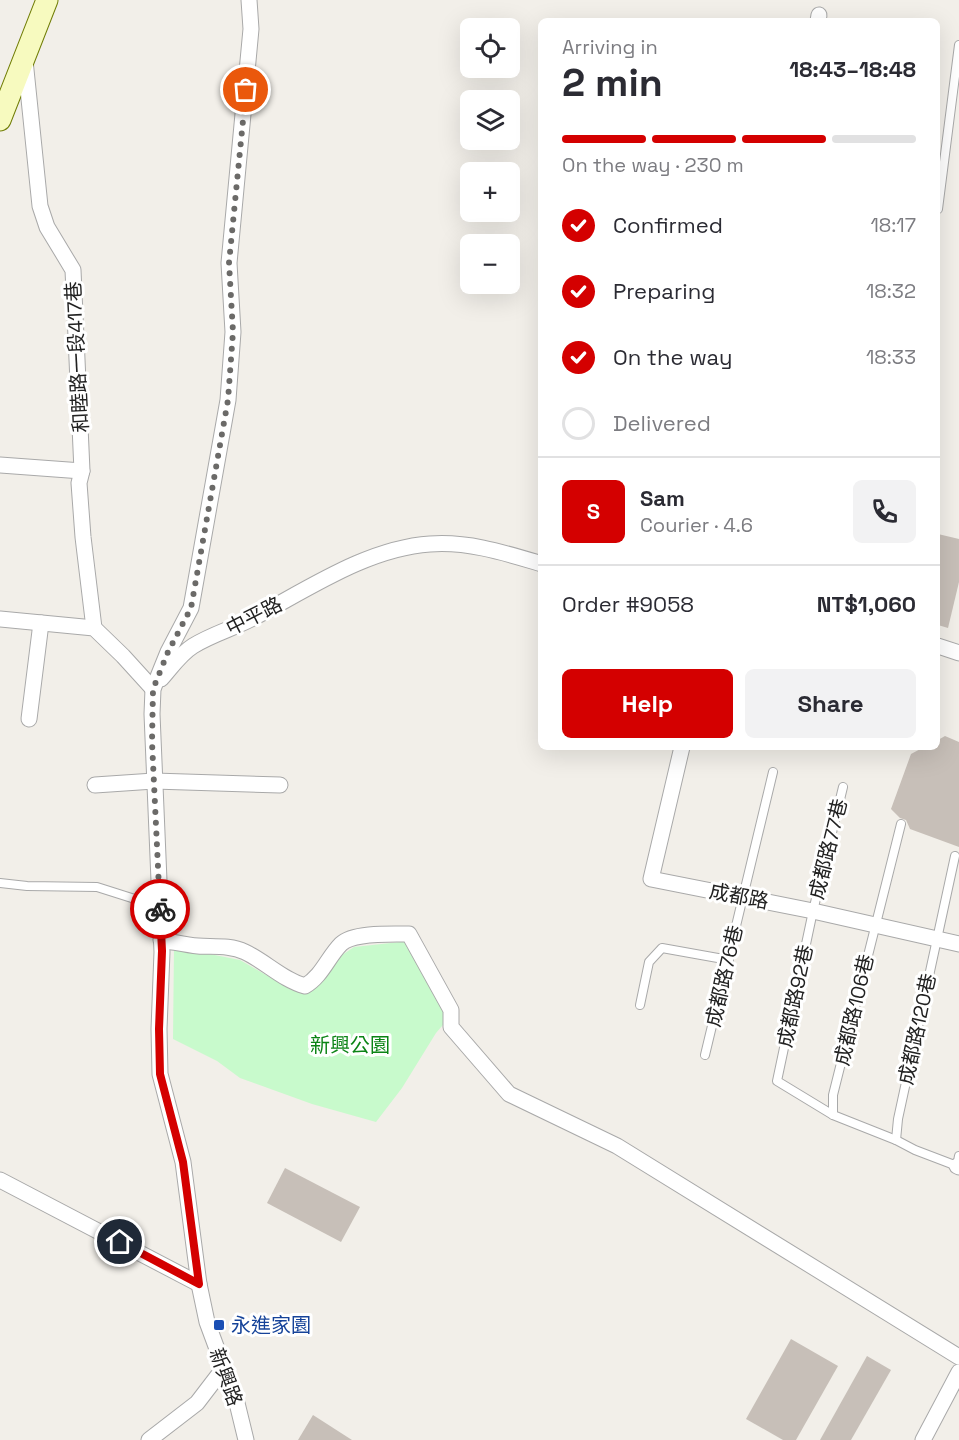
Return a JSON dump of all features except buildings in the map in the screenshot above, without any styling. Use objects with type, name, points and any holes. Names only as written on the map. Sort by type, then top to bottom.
[{"type":"street","points":[[0,120],[47,0]]},
{"type":"street","name":"新興路","points":[[246,1440],[237,1403],[207,1322],[199,1284],[183,1162],[160,1074],[161,940],[152,714],[153,689],[168,652],[191,608],[228,400],[233,332],[229,263],[251,29],[249,0]]},
{"type":"street","name":"和睦路一段417巷","points":[[24,57],[40,206],[47,227],[73,270],[82,471],[79,483],[94,628]]},
{"type":"street","points":[[0,465],[82,471]]},
{"type":"street","name":"中平路","points":[[153,689],[192,647],[252,619],[352,566],[391,549],[430,544],[458,544],[494,550],[538,563]]},
{"type":"street","points":[[0,619],[94,628],[153,689]]},
{"type":"street","points":[[29,719],[41,623]]},
{"type":"street","points":[[940,647],[959,653]]},
{"type":"street","name":"成都路","points":[[681,750],[651,879],[743,896],[959,944]]},
{"type":"street","points":[[95,785],[154,781],[280,785]]},
{"type":"street","points":[[161,940],[242,950],[292,982],[305,986],[313,982],[343,942],[356,937],[409,934],[451,1010],[451,1027],[509,1094],[617,1146],[959,1357]]},
{"type":"street","points":[[0,1180],[199,1284]]},
{"type":"street","points":[[149,1440],[197,1403],[223,1369]]},
{"type":"street","points":[[923,1440],[959,1372]]},
{"type":"lane","points":[[940,193],[959,45]]},
{"type":"lane","name":"成都路76巷","points":[[705,1055],[773,772]]},
{"type":"lane","name":"成都路77巷","points":[[813,911],[843,786]]},
{"type":"lane","name":"成都路106巷","points":[[833,1115],[833,1095],[901,824]]},
{"type":"lane","name":"成都路120巷","points":[[896,1140],[898,1119],[936,939],[956,856]]},
{"type":"lane","points":[[0,883],[27,886],[97,887],[160,907]]},
{"type":"lane","name":"成都路92巷","points":[[813,911],[777,1081],[833,1115]]},
{"type":"lane","points":[[640,1005],[649,962],[662,948],[729,960]]},
{"type":"lane","points":[[833,1115],[915,1150],[958,1163]]},
{"type":"green space","name":"新興公園","points":[[409,941],[448,1019],[436,1033],[402,1088],[376,1122],[312,1104],[240,1078],[217,1061],[173,1039],[174,947],[240,960],[292,990],[314,988],[328,975],[333,961],[354,947]]},
{"type":"way so far","points":[[160,909],[152,742],[153,689],[168,652],[191,608],[228,400],[233,332],[229,263],[246,90]]},
{"type":"place","name":"永進家園","points":[[219,1325]]},
{"type":"route","points":[[120,1242],[199,1284],[183,1162],[160,1074],[162,951],[160,909]]}]
